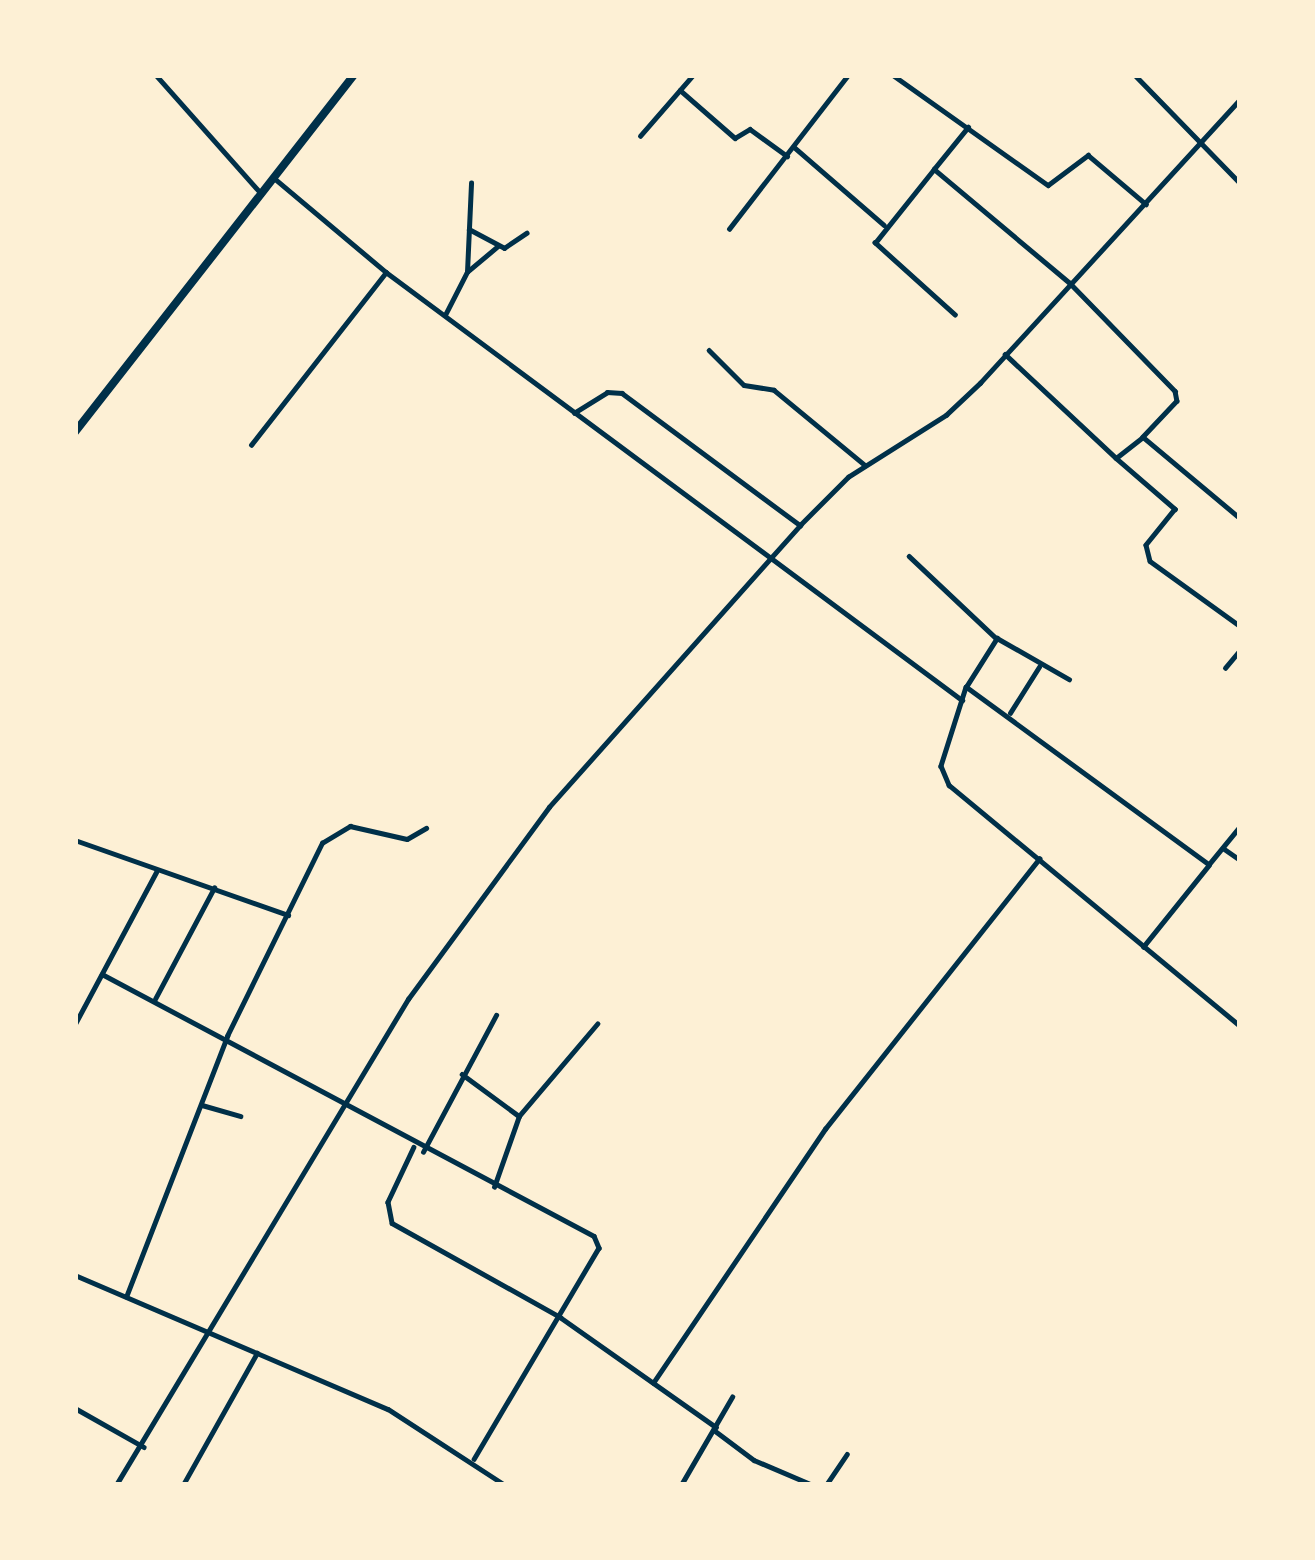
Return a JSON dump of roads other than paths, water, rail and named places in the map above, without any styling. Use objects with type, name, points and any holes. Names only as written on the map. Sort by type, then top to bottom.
[{"type":"main road","points":[[75,433],[258,190],[355,75]]},
{"type":"street","points":[[156,75],[258,190]]},
{"type":"street","points":[[640,136],[693,75]]},
{"type":"street","points":[[729,229],[848,75]]},
{"type":"street","points":[[893,75],[970,125],[1048,185],[1088,155],[1146,204]]},
{"type":"street","points":[[1135,75],[1240,183]]},
{"type":"street","points":[[680,90],[735,138],[750,129],[787,156]]},
{"type":"street","points":[[116,1485],[144,1448],[212,1334],[344,1100],[483,889],[800,525],[865,465],[921,430],[1005,354],[1240,99]]},
{"type":"street","points":[[955,315],[878,251],[884,224],[970,125]]},
{"type":"street","points":[[794,146],[884,224]]},
{"type":"street","points":[[934,169],[1070,283],[1179,396],[1143,437],[1116,458]]},
{"type":"street","points":[[272,176],[386,272],[962,700]]},
{"type":"street","points":[[467,272],[471,183]]},
{"type":"street","points":[[470,229],[498,246]]},
{"type":"street","points":[[445,315],[467,272],[498,246],[526,233]]},
{"type":"street","points":[[251,445],[386,272]]},
{"type":"street","points":[[709,350],[743,385],[774,390],[865,465]]},
{"type":"street","points":[[1005,354],[1175,509],[1146,545],[1150,561],[1240,626]]},
{"type":"street","points":[[574,413],[607,392],[622,393],[800,525]]},
{"type":"street","points":[[1143,437],[1240,518]]},
{"type":"street","points":[[909,556],[997,638],[1069,679]]},
{"type":"street","points":[[997,638],[966,686],[942,775],[1240,1026]]},
{"type":"street","points":[[1225,668],[1240,650]]},
{"type":"street","points":[[1010,712],[1040,666]]},
{"type":"street","points":[[966,686],[1010,712],[1209,865]]},
{"type":"street","points":[[126,1297],[227,1036],[322,843],[332,831],[367,825],[406,839],[426,828]]},
{"type":"street","points":[[1143,947],[1240,827]]},
{"type":"street","points":[[75,840],[288,915]]},
{"type":"street","points":[[1222,848],[1240,860]]},
{"type":"street","points":[[653,1383],[825,1129],[1039,859]]},
{"type":"street","points":[[75,1024],[156,872]]},
{"type":"street","points":[[155,999],[214,888]]},
{"type":"street","points":[[102,974],[227,1036],[344,1100],[423,1152],[598,1242],[560,1316],[474,1459]]},
{"type":"street","points":[[423,1152],[496,1016]]},
{"type":"street","points":[[494,1187],[519,1116],[597,1024]]},
{"type":"street","points":[[462,1074],[519,1116]]},
{"type":"street","points":[[202,1105],[240,1116]]},
{"type":"street","points":[[414,1147],[388,1202],[392,1223],[560,1316],[754,1460],[813,1485]]},
{"type":"street","points":[[75,1275],[388,1409],[474,1459],[506,1485]]},
{"type":"street","points":[[184,1483],[256,1353]]},
{"type":"street","points":[[681,1485],[732,1397]]},
{"type":"street","points":[[75,1408],[144,1448]]},
{"type":"street","points":[[826,1485],[848,1454]]}]
